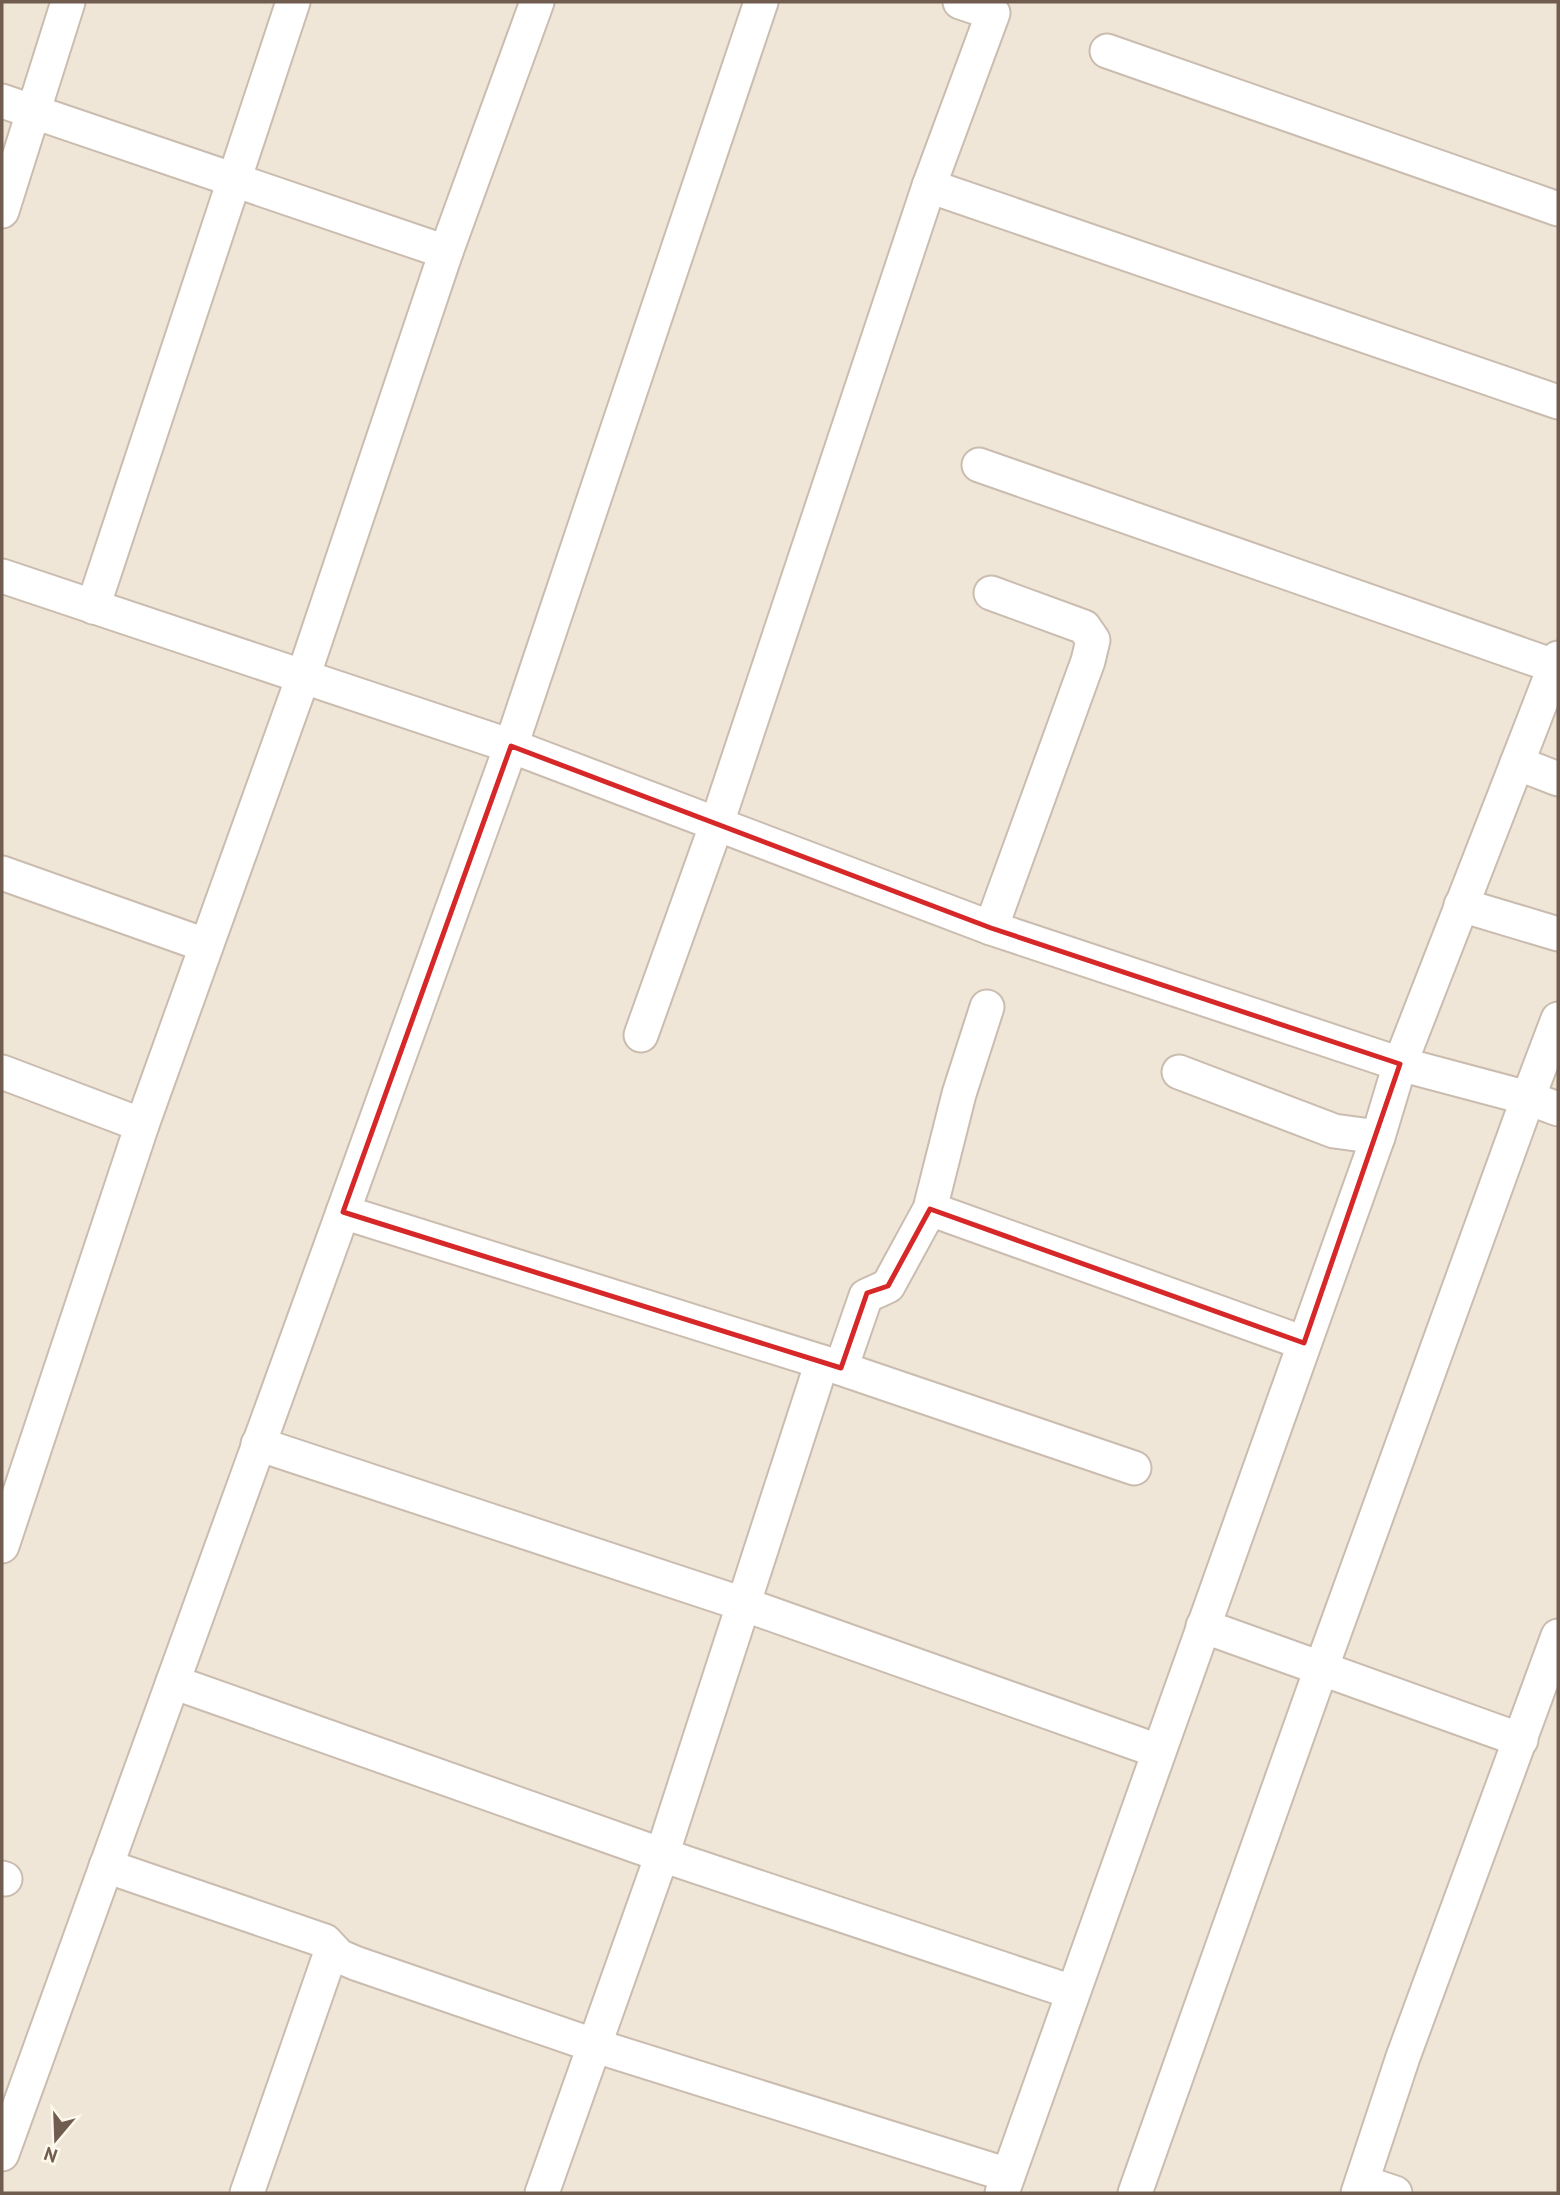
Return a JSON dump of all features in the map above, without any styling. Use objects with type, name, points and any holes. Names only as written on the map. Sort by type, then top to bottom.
[{"type":"street","points":[[2,211],[68,2]]},
{"type":"street","points":[[93,607],[293,2]]},
{"type":"street","points":[[2,1546],[142,1125],[303,677],[446,253],[537,2]]},
{"type":"street","points":[[2,2154],[511,746],[761,2]]},
{"type":"street","points":[[642,1035],[717,823],[929,187],[993,13],[960,2]]},
{"type":"street","points":[[1107,51],[1558,209]]},
{"type":"street","points":[[2,101],[446,253]]},
{"type":"street","points":[[929,187],[1558,402]]},
{"type":"street","points":[[106,1866],[325,1941],[339,1956],[355,1963],[1005,2184],[1378,1136],[1400,1063],[1556,662],[979,465]]},
{"type":"street","points":[[2,576],[511,746],[991,928],[1400,1063],[1543,1103]]},
{"type":"street","points":[[991,593],[1084,627],[1093,640],[1088,661],[991,928]]},
{"type":"street","points":[[1517,763],[1558,779]]},
{"type":"street","points":[[2,873],[205,946]]},
{"type":"street","points":[[1461,905],[1558,934]]},
{"type":"street","points":[[542,2193],[662,1855],[743,1604],[831,1365],[866,1296],[888,1286],[930,1209],[959,1094],[986,1007]]},
{"type":"street","points":[[1135,2193],[1321,1669],[1543,1103],[1558,1019]]},
{"type":"street","points":[[2,1072],[142,1125]]},
{"type":"street","points":[[1179,1072],[1334,1131],[1378,1136]]},
{"type":"street","points":[[930,1209],[1304,1343]]},
{"type":"street","points":[[342,1212],[831,1365],[1134,1468]]},
{"type":"street","points":[[258,1444],[743,1604],[1158,1751]]},
{"type":"street","points":[[1203,1626],[1521,1740]]},
{"type":"street","points":[[1395,2193],[1360,2188],[1403,2057],[1521,1740],[1549,1687],[1558,1636]]},
{"type":"street","points":[[173,1682],[662,1855],[1072,1992]]},
{"type":"street","points":[[247,2193],[332,1949]]},
{"type":"highlighted area","points":[[511,746],[991,928],[1400,1064],[1304,1343],[930,1209],[888,1286],[867,1293],[841,1368],[343,1212]]},
{"type":"shaded area","points":[[2,2],[1558,2],[1558,2193],[2,2193]]}]
